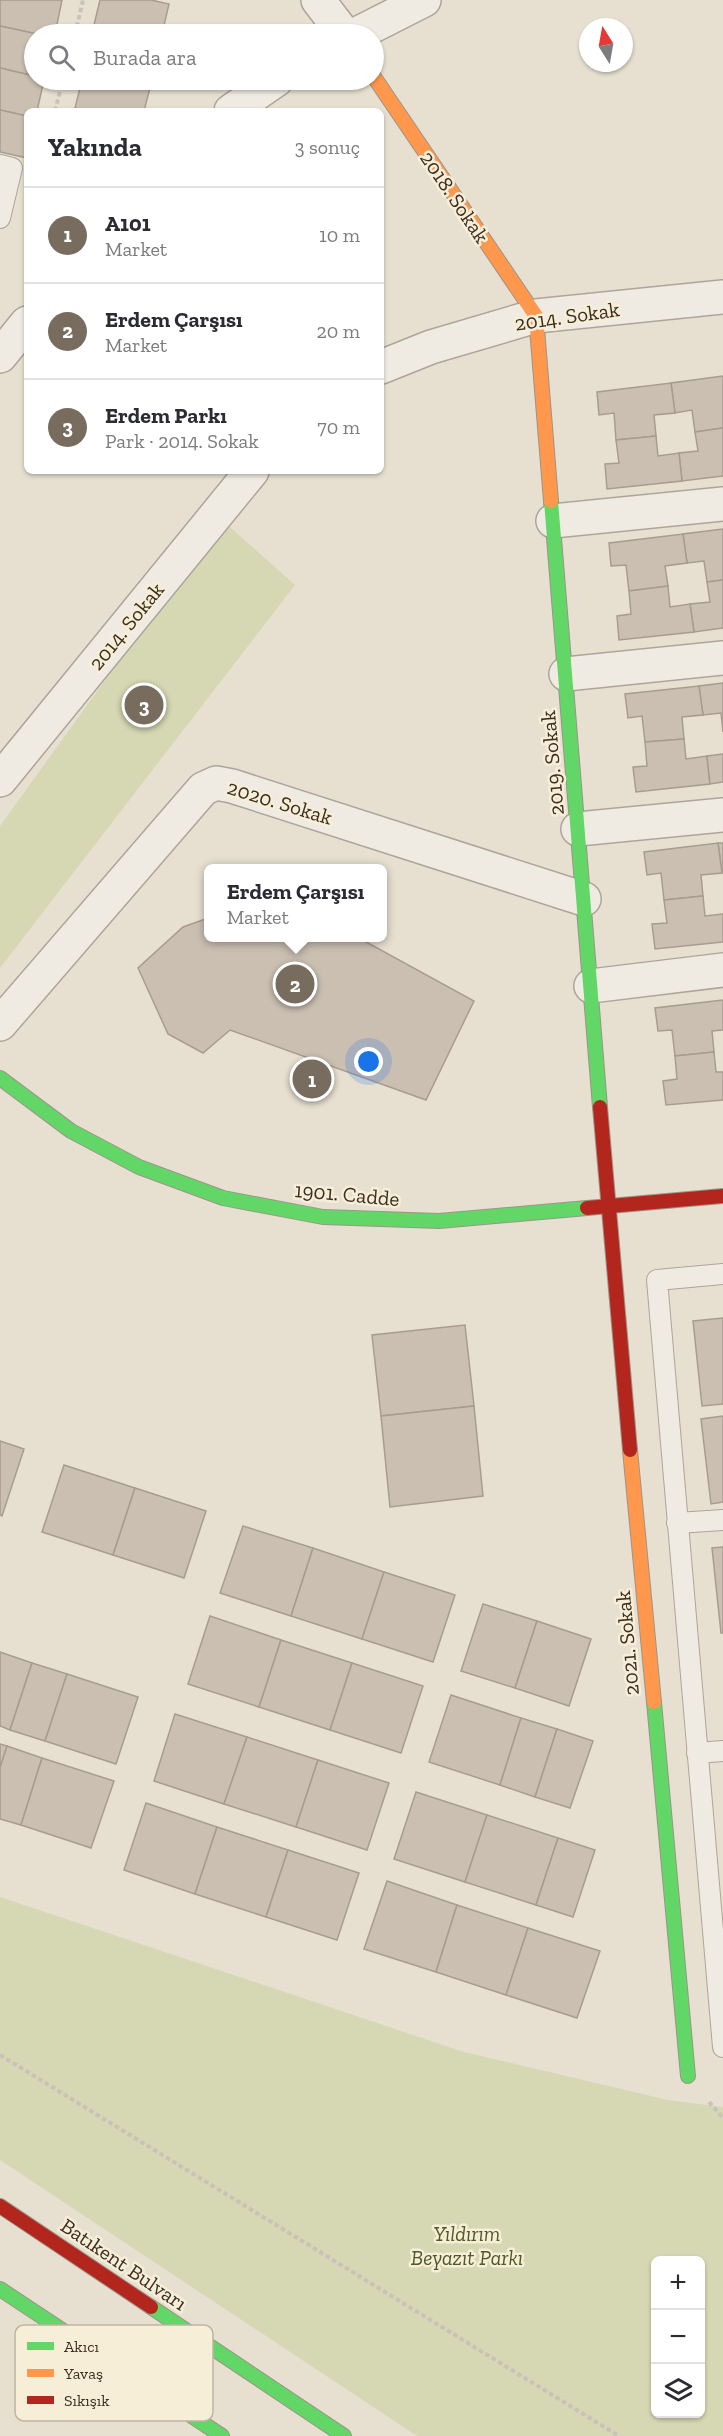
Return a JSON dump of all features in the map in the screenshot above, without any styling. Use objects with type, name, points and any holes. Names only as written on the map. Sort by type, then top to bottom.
[{"type":"street","points":[[318,0],[336,24]]},
{"type":"street","points":[[377,24],[424,0]]},
{"type":"street","points":[[235,108],[261,90]]},
{"type":"street","name":"2018. Sokak","points":[[383,90],[536,316]]},
{"type":"street","name":"2014. Sokak","points":[[384,366],[431,347],[536,316],[723,297]]},
{"type":"street","name":"2019. Sokak","points":[[536,316],[608,1206]]},
{"type":"street","points":[[0,356],[24,327]]},
{"type":"street","name":"2014. Sokak","points":[[0,780],[250,474]]},
{"type":"street","points":[[553,521],[723,504]]},
{"type":"street","points":[[566,674],[723,658]]},
{"type":"street","name":"2020. Sokak","points":[[0,1024],[203,789],[216,783],[232,786],[584,899]]},
{"type":"street","points":[[578,829],[723,815]]},
{"type":"street","points":[[591,986],[723,970]]},
{"type":"street","name":"1901. Cadde","points":[[0,1078],[71,1131],[139,1167],[223,1198],[323,1217],[439,1221],[723,1196]]},
{"type":"street","name":"2021. Sokak","points":[[608,1206],[688,2076]]},
{"type":"street","name":"Batıkent Bulvarı","points":[[0,2206],[178,2325]]},
{"type":"street","points":[[0,2289],[54,2325]]},
{"type":"street","name":"Batıkent Bulvarı","points":[[213,2348],[344,2436]]},
{"type":"street","points":[[199,2421],[222,2436]]},
{"type":"lane","points":[[0,165],[12,168],[0,218]]},
{"type":"lane","points":[[723,1274],[657,1280],[696,1753],[719,1978],[723,2047]]},
{"type":"lane","points":[[677,1523],[723,1520]]},
{"type":"lane","points":[[696,1753],[723,1750]]},
{"type":"path","points":[[77,24],[83,0]]},
{"type":"path","points":[[57,108],[61,90]]},
{"type":"path","points":[[0,2055],[619,2436]]},
{"type":"green space","points":[[221,519],[295,585],[0,968],[0,826]]},
{"type":"green space","name":"Yıldırım Beyazıt Parkı","points":[[0,1897],[464,2052],[668,2100],[723,2107],[723,2436],[417,2436],[0,2160]]},
{"type":"building","points":[[0,0],[62,0],[57,24],[24,24],[24,31],[0,26]]},
{"type":"building","points":[[100,0],[151,0],[169,4],[164,24],[94,24]]},
{"type":"building","points":[[0,26],[24,31],[24,74],[0,68]]},
{"type":"building","points":[[0,68],[24,74],[24,90],[42,90],[38,108],[24,108],[24,115],[0,110]]},
{"type":"building","points":[[80,90],[149,90],[145,108],[75,108]]},
{"type":"building","points":[[0,110],[24,115],[24,157],[0,152]]},
{"type":"building","points":[[723,376],[723,428],[695,432],[692,410],[675,413],[671,383]]},
{"type":"building","points":[[671,383],[675,413],[654,415],[656,436],[616,440],[614,413],[599,415],[597,392]]},
{"type":"building","points":[[723,428],[723,476],[682,481],[679,453],[698,451],[695,432]]},
{"type":"building","points":[[656,436],[658,456],[679,453],[682,481],[607,489],[605,464],[619,463],[616,440]]},
{"type":"building","points":[[723,529],[723,580],[707,582],[704,561],[687,563],[683,534]]},
{"type":"building","points":[[683,534],[687,563],[665,566],[668,586],[629,591],[626,565],[611,566],[609,543]]},
{"type":"building","points":[[723,580],[723,628],[694,632],[690,604],[710,602],[707,582]]},
{"type":"building","points":[[668,586],[670,607],[690,604],[694,632],[619,640],[617,616],[631,614],[629,591]]},
{"type":"building","points":[[723,683],[723,732],[721,713],[703,715],[699,686]]},
{"type":"building","points":[[699,686],[703,715],[682,717],[684,739],[645,742],[642,716],[628,718],[625,694]]},
{"type":"building","points":[[684,739],[686,759],[707,756],[710,784],[636,792],[633,767],[647,766],[645,742]]},
{"type":"building","points":[[723,754],[723,782],[710,784],[707,756]]},
{"type":"building","points":[[718,843],[723,843],[722,873]]},
{"type":"building","points":[[718,843],[722,873],[701,875],[703,896],[664,900],[661,873],[647,875],[644,852]]},
{"type":"building","points":[[703,896],[705,916],[723,914],[723,942],[655,949],[652,924],[667,923],[664,900]]},
{"type":"building","points":[[204,919],[204,942],[366,942],[474,1001],[426,1100],[230,1030],[203,1053],[168,1034],[138,968],[183,927]]},
{"type":"building","points":[[723,1000],[723,1030],[712,1031],[714,1052],[675,1056],[672,1030],[658,1031],[655,1008]]},
{"type":"building","points":[[714,1052],[716,1072],[723,1072],[723,1100],[666,1105],[663,1081],[677,1079],[675,1056]]},
{"type":"building","points":[[723,1318],[723,1404],[702,1406],[693,1321]]},
{"type":"building","points":[[465,1325],[474,1406],[381,1416],[372,1335]]},
{"type":"building","points":[[474,1406],[483,1496],[390,1507],[381,1416]]},
{"type":"building","points":[[723,1416],[723,1502],[711,1504],[701,1419]]},
{"type":"building","points":[[0,1441],[24,1449],[2,1516],[0,1515]]},
{"type":"building","points":[[64,1465],[135,1488],[113,1555],[42,1532]]},
{"type":"building","points":[[135,1488],[206,1511],[184,1578],[113,1555]]},
{"type":"building","points":[[243,1526],[313,1548],[291,1616],[220,1593]]},
{"type":"building","points":[[723,1547],[723,1633],[721,1633],[712,1548]]},
{"type":"building","points":[[313,1548],[384,1572],[362,1639],[291,1616]]},
{"type":"building","points":[[384,1572],[455,1595],[433,1662],[362,1639]]},
{"type":"building","points":[[483,1604],[537,1621],[515,1688],[461,1671]]},
{"type":"building","points":[[210,1616],[281,1640],[259,1707],[188,1684]]},
{"type":"building","points":[[537,1621],[591,1639],[569,1706],[515,1688]]},
{"type":"building","points":[[281,1640],[352,1663],[330,1730],[259,1707]]},
{"type":"building","points":[[0,1652],[32,1663],[10,1730],[0,1726]]},
{"type":"building","points":[[32,1663],[67,1674],[45,1741],[10,1730]]},
{"type":"building","points":[[352,1663],[423,1686],[401,1753],[330,1730]]},
{"type":"building","points":[[67,1674],[138,1697],[116,1764],[45,1741]]},
{"type":"building","points":[[451,1695],[521,1718],[500,1785],[429,1762]]},
{"type":"building","points":[[175,1714],[247,1737],[224,1804],[154,1781]]},
{"type":"building","points":[[521,1718],[557,1729],[535,1797],[500,1785]]},
{"type":"building","points":[[557,1729],[593,1741],[570,1808],[535,1797]]},
{"type":"building","points":[[247,1737],[318,1760],[296,1827],[224,1804]]},
{"type":"building","points":[[0,1744],[7,1746],[0,1768]]},
{"type":"building","points":[[7,1746],[42,1758],[21,1825],[0,1819],[0,1768]]},
{"type":"building","points":[[42,1758],[114,1781],[91,1848],[21,1825]]},
{"type":"building","points":[[318,1760],[389,1783],[367,1850],[296,1827]]},
{"type":"building","points":[[416,1792],[487,1815],[465,1882],[394,1859]]},
{"type":"building","points":[[146,1803],[217,1827],[195,1894],[124,1870]]},
{"type":"building","points":[[487,1815],[558,1838],[536,1905],[465,1882]]},
{"type":"building","points":[[217,1827],[288,1850],[266,1917],[195,1894]]},
{"type":"building","points":[[558,1838],[595,1850],[573,1917],[536,1905]]},
{"type":"building","points":[[288,1850],[359,1873],[337,1940],[266,1917]]},
{"type":"building","points":[[387,1881],[457,1905],[436,1972],[364,1949]]},
{"type":"building","points":[[457,1905],[528,1928],[506,1995],[436,1972]]},
{"type":"building","points":[[528,1928],[600,1951],[577,2018],[506,1995]]},
{"type":"traffic: fast","points":[[551,501],[600,1107]]},
{"type":"traffic: fast","points":[[0,1078],[71,1131],[139,1167],[223,1198],[323,1217],[439,1221],[587,1208]]},
{"type":"traffic: fast","points":[[654,1702],[688,2076]]},
{"type":"traffic: fast","points":[[0,2289],[54,2325]]},
{"type":"traffic: fast","points":[[151,2307],[178,2325]]},
{"type":"traffic: fast","points":[[213,2348],[344,2436]]},
{"type":"traffic: fast","points":[[199,2421],[222,2436]]},
{"type":"traffic: slow","points":[[383,90],[536,316],[551,501]]},
{"type":"traffic: slow","points":[[630,1450],[654,1702]]},
{"type":"traffic: jam","points":[[600,1107],[630,1450]]},
{"type":"traffic: jam","points":[[587,1208],[723,1196]]},
{"type":"traffic: jam","points":[[0,2206],[151,2307]]},
{"type":"place","name":"Erdem Parkı","points":[[144,705]]},
{"type":"place","name":"Erdem Çarşısı","points":[[295,984]]},
{"type":"place","name":"A101","points":[[312,1079]]}]
